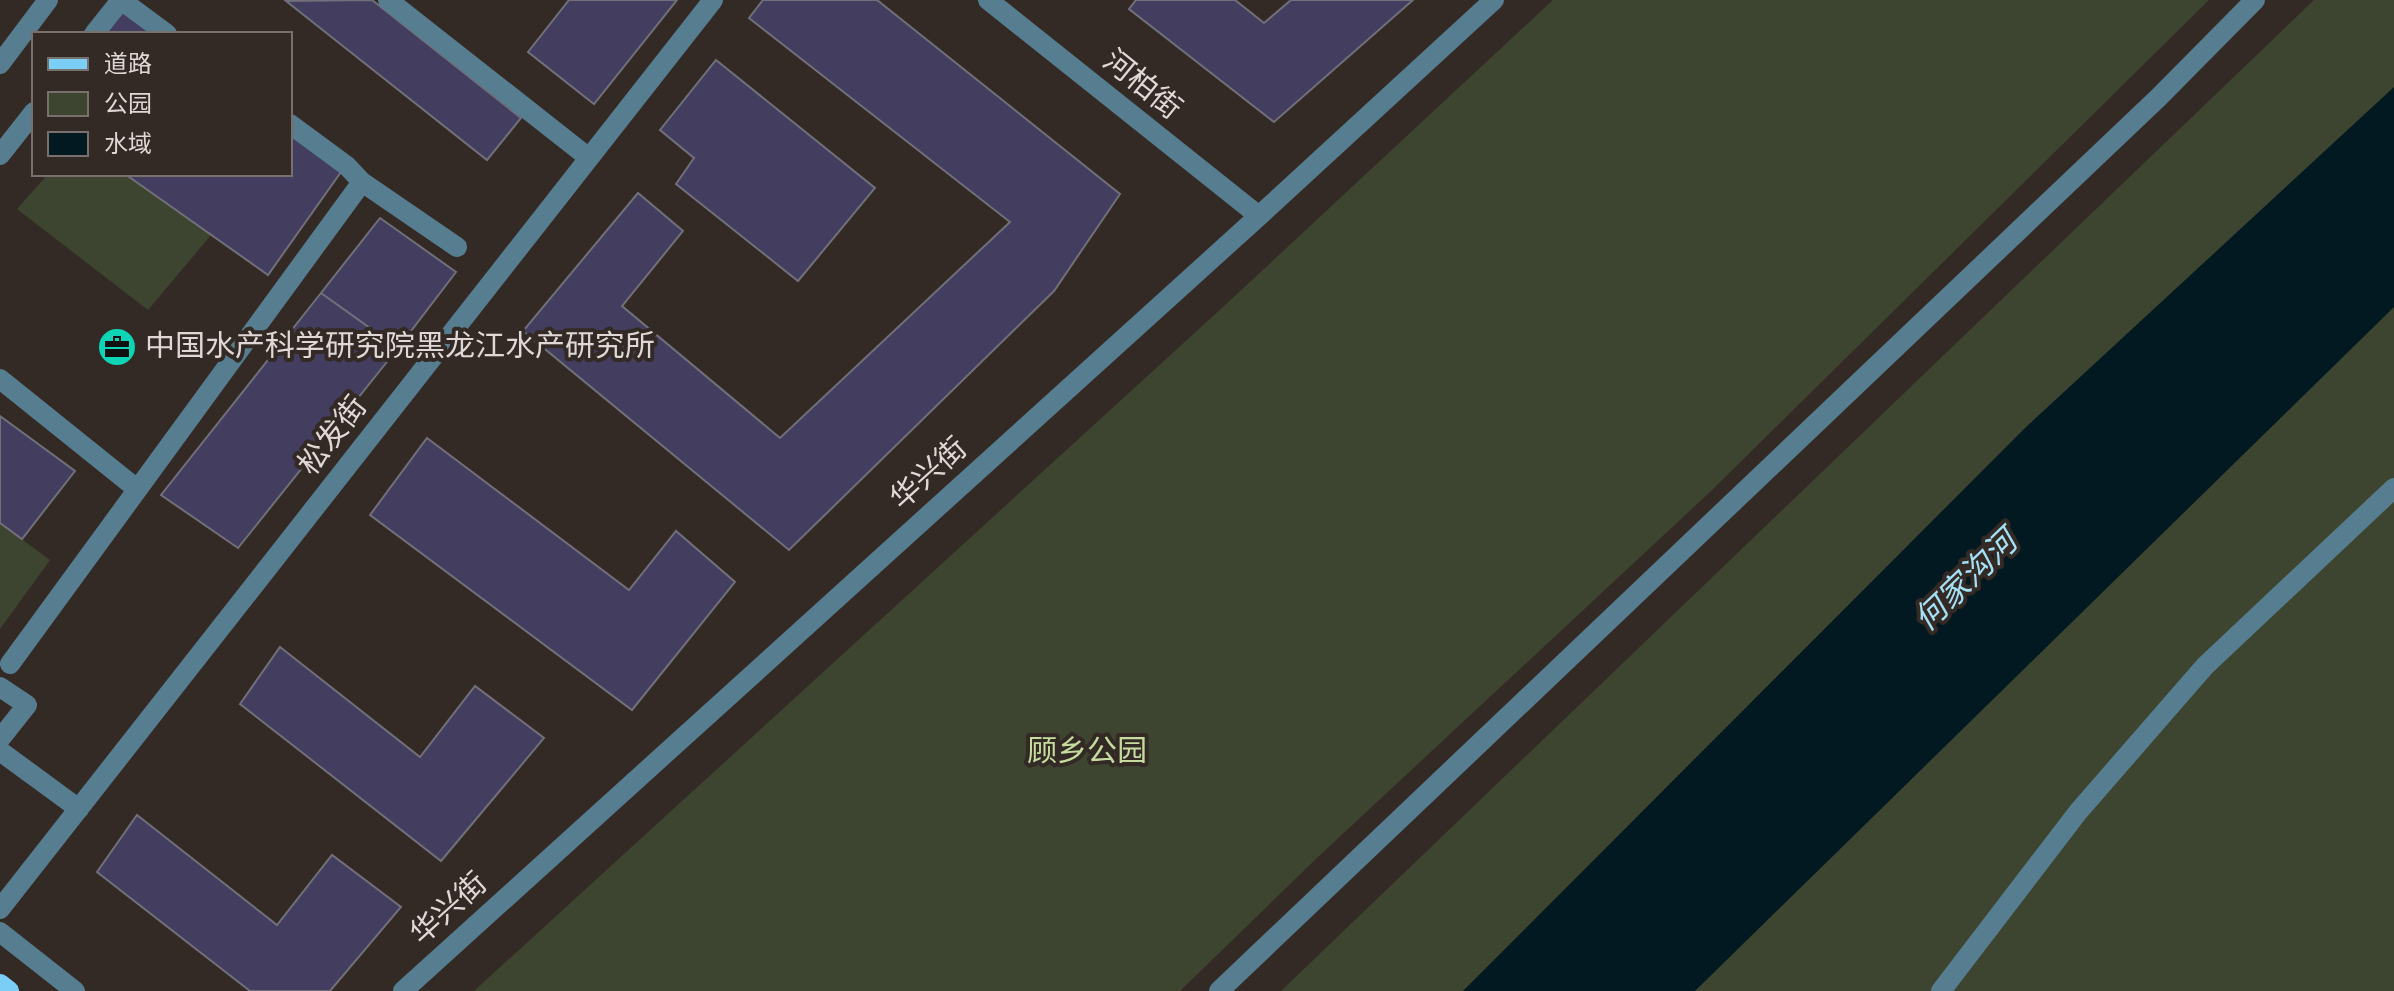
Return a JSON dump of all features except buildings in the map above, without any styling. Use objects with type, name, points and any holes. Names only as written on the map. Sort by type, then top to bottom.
[{"type":"main road","points":[[0,984],[9,991]]},
{"type":"street","points":[[0,64],[48,0]]},
{"type":"street","points":[[96,32],[121,0],[164,32]]},
{"type":"street","points":[[388,0],[589,158]]},
{"type":"street","name":"松发街","points":[[0,909],[713,0]]},
{"type":"street","name":"河柏街","points":[[988,0],[1259,216]]},
{"type":"street","name":"华兴街","points":[[403,991],[1494,0]]},
{"type":"street","points":[[1219,991],[2147,108],[2255,0]]},
{"type":"street","points":[[0,155],[32,115]]},
{"type":"street","points":[[292,125],[347,166],[362,182],[457,247]]},
{"type":"street","points":[[10,664],[362,182]]},
{"type":"street","points":[[0,379],[137,489]]},
{"type":"street","points":[[1941,991],[2078,812],[2205,666],[2394,488]]},
{"type":"street","points":[[0,687],[27,705],[0,739]]},
{"type":"street","points":[[0,751],[79,809]]},
{"type":"street","points":[[0,932],[75,991]]},
{"type":"green space","name":"顾乡公园","points":[[1553,0],[2209,0],[1710,492],[1319,856],[1180,991],[474,991],[1223,307]]},
{"type":"green space","points":[[2314,0],[2394,0],[2394,991],[1281,991]]},
{"type":"green space","points":[[46,176],[128,176],[211,235],[148,310],[17,209]]},
{"type":"green space","points":[[0,523],[50,560],[0,629]]},
{"type":"water","name":"何家沟河","points":[[2394,87],[2394,307],[1695,991],[1463,991],[2025,428]]},
{"type":"place","name":"中国水产科学研究院黑龙江水产研究所","points":[[117,347]]}]
